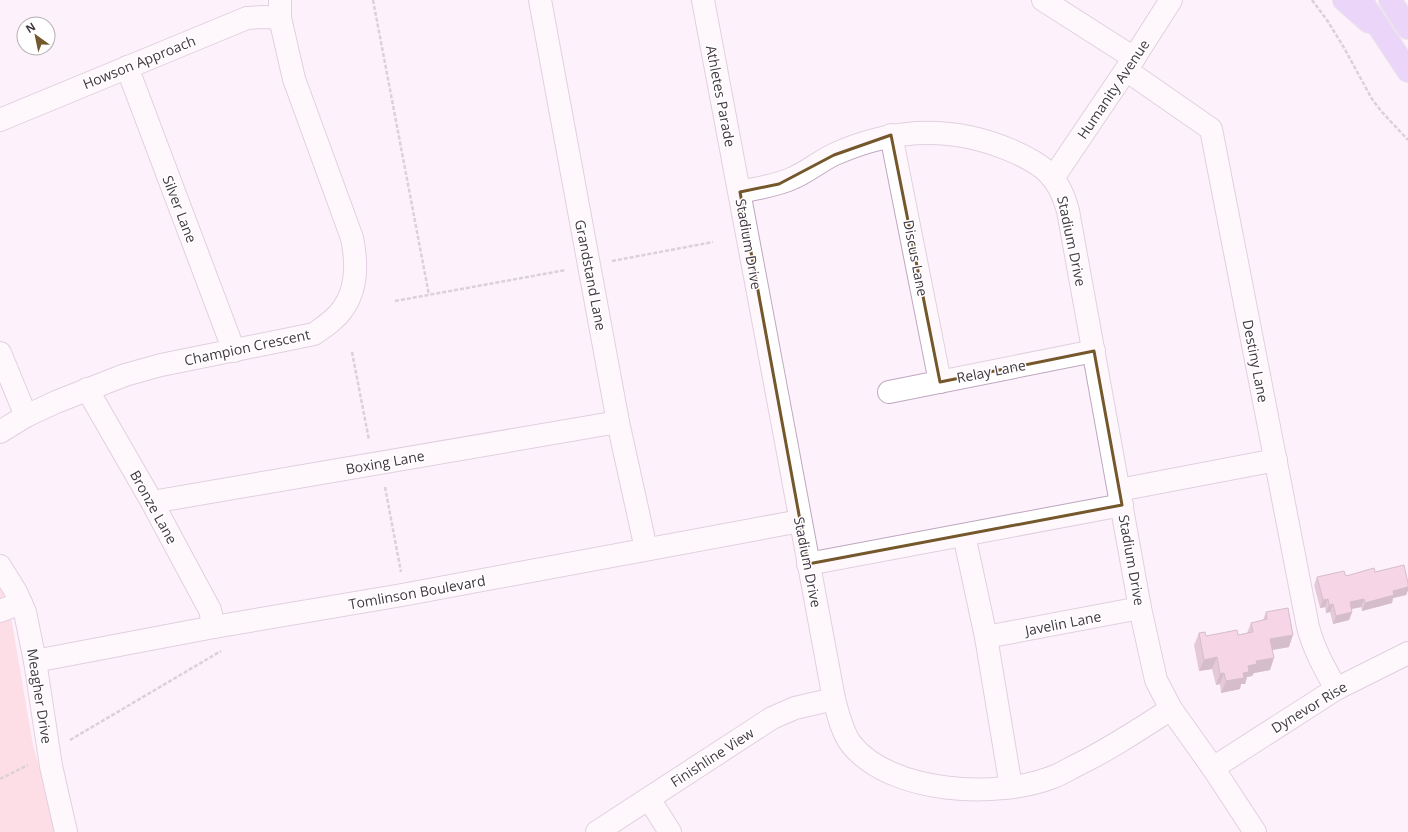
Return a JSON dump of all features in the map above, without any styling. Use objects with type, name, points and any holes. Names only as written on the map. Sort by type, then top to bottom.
[{"type":"main road","points":[[1344,0],[1380,29]]},
{"type":"main road","points":[[1361,0],[1408,71]]},
{"type":"main road","points":[[1390,0],[1408,28]]},
{"type":"street","name":"Grandstand Lane","points":[[540,0],[618,422],[646,549]]},
{"type":"street","name":"Athletes Parade","points":[[703,0],[740,192]]},
{"type":"street","name":"Destiny Lane","points":[[1043,0],[1130,64],[1211,129],[1313,643],[1320,660],[1336,689]]},
{"type":"street","name":"Humanity Avenue","points":[[1053,178],[1171,0]]},
{"type":"street","name":"Howson Approach","points":[[0,120],[247,18],[264,16],[280,9]]},
{"type":"street","name":"Champion Crescent","points":[[0,432],[26,416],[87,389],[125,375],[161,365],[314,334],[330,323],[342,310],[350,296],[354,280],[355,259],[352,238],[294,79],[280,9]]},
{"type":"street","name":"Silver Lane","points":[[127,67],[234,351]]},
{"type":"street","name":"Stadium Drive","points":[[1171,709],[1089,759],[1053,777],[1011,787],[979,789],[944,787],[919,783],[898,776],[878,766],[863,756],[850,743],[842,725],[834,699],[740,192],[779,184],[793,178],[834,155],[863,142],[891,135],[933,132],[958,134],[994,144],[1040,165],[1053,178],[1064,197],[1068,211],[1140,608],[1156,680],[1171,709],[1213,768],[1255,832]]},
{"type":"street","name":"Discus Lane","points":[[891,135],[940,382]]},
{"type":"street","name":"Relay Lane","points":[[889,392],[1094,350]]},
{"type":"street","points":[[0,353],[26,416]]},
{"type":"street","name":"Bronze Lane","points":[[87,389],[152,502],[210,610],[214,627]]},
{"type":"street","name":"Boxing Lane","points":[[152,502],[618,422]]},
{"type":"street","points":[[808,564],[964,535],[1276,460]]},
{"type":"street","name":"Tomlinson Boulevard","points":[[35,661],[214,627],[402,595],[800,521]]},
{"type":"street","points":[[964,535],[986,637],[1011,787]]},
{"type":"street","name":"Meagher Drive","points":[[0,566],[16,592],[25,612],[35,661],[57,797],[66,832]]},
{"type":"street","points":[[0,611],[21,603]]},
{"type":"street","name":"Javelin Lane","points":[[986,637],[1140,608]]},
{"type":"street","name":"Dynevor Rise","points":[[1213,768],[1336,689],[1408,653]]},
{"type":"street","name":"Finishline View","points":[[597,832],[772,718],[795,708],[834,699]]},
{"type":"street","points":[[649,799],[670,832]]},
{"type":"path","points":[[373,0],[429,295]]},
{"type":"path","points":[[1312,0],[1327,20],[1343,46],[1372,99],[1390,122],[1408,140]]},
{"type":"path","points":[[609,262],[713,242]]},
{"type":"path","points":[[395,301],[570,269]]},
{"type":"path","points":[[0,780],[49,753],[222,651]]},
{"type":"highlighted area","points":[[891,135],[940,382],[1094,351],[1122,505],[808,564],[740,192],[779,184],[834,155]]},
{"type":"shaded area","points":[[0,589],[9,605],[33,745],[58,832],[0,832]]},
{"type":"building","points":[[1404,565],[1408,587],[1393,591],[1394,595],[1365,603],[1364,599],[1350,602],[1352,612],[1336,616],[1333,604],[1329,605],[1328,599],[1323,600],[1317,577],[1344,571],[1346,576],[1374,568],[1375,572]]},
{"type":"building","points":[[1288,608],[1293,635],[1270,639],[1274,658],[1256,661],[1257,664],[1248,666],[1249,672],[1243,673],[1244,678],[1226,681],[1224,673],[1220,674],[1217,657],[1204,660],[1199,633],[1205,632],[1206,636],[1237,630],[1238,635],[1253,632],[1251,623],[1267,619],[1266,612]]}]
